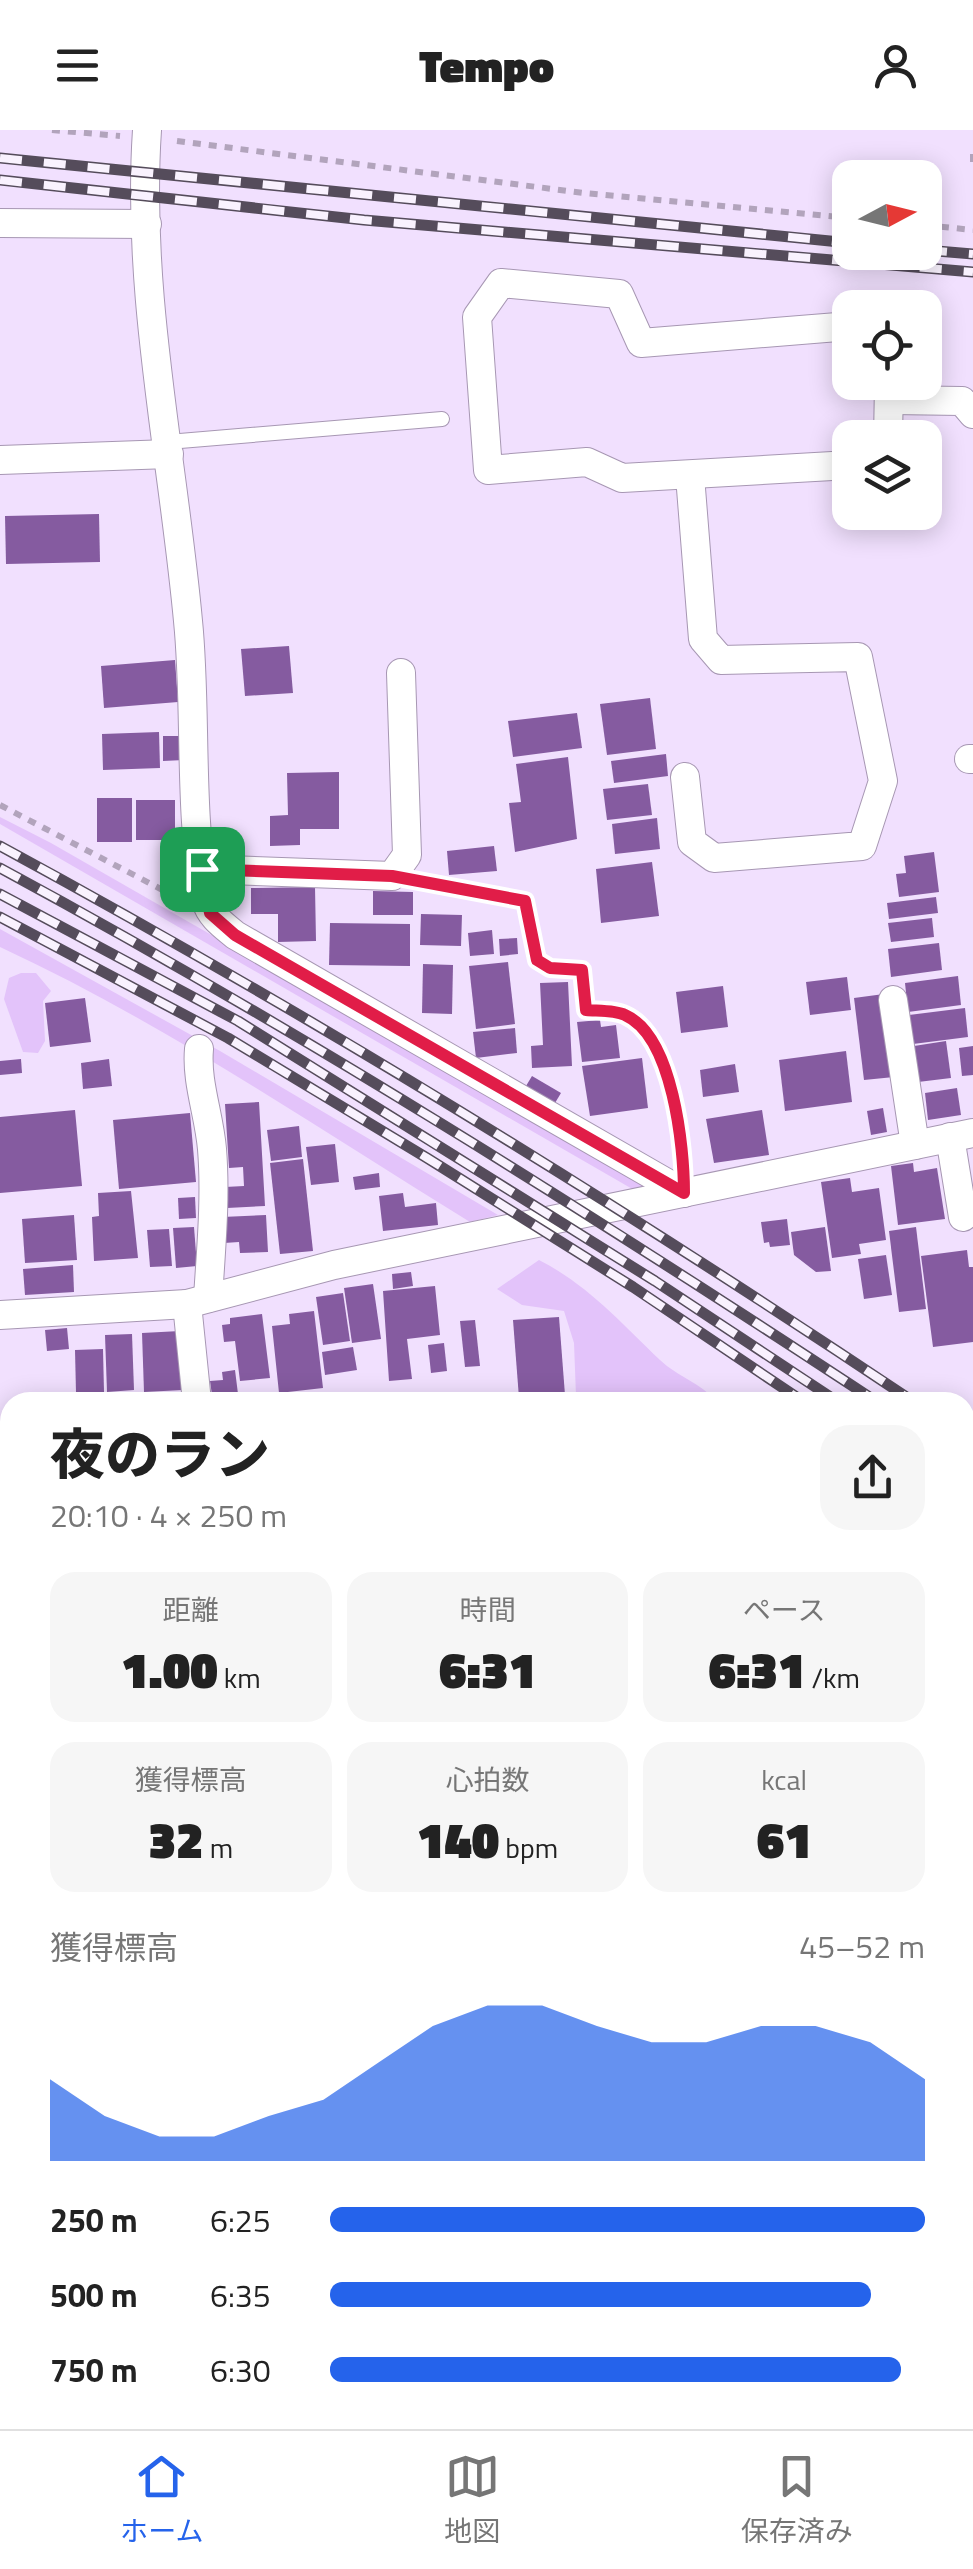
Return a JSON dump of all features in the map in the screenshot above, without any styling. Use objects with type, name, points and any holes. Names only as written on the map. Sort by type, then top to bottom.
[{"type":"street","points":[[146,138],[146,218],[189,623],[202,869],[210,913],[235,935],[684,1193]]},
{"type":"street","points":[[0,223],[146,218]]},
{"type":"street","points":[[832,327],[641,342],[619,294],[501,283],[477,317],[488,470],[587,462],[622,478],[832,466]]},
{"type":"street","points":[[942,398],[962,401],[973,414]]},
{"type":"street","points":[[0,460],[168,448]]},
{"type":"street","points":[[685,777],[692,842],[714,858],[862,846],[883,781],[858,656],[722,660],[703,640],[690,476]]},
{"type":"street","points":[[202,869],[392,876],[407,855],[401,673]]},
{"type":"street","points":[[893,1000],[915,1144]]},
{"type":"street","points":[[194,1063],[206,1098],[212,1153],[198,1301],[197,1392]]},
{"type":"street","points":[[0,1316],[198,1301],[334,1264],[962,1135],[963,1217]]},
{"type":"lane","points":[[168,448],[442,419]]},
{"type":"path","points":[[52,130],[146,138],[584,193],[832,216]]},
{"type":"path","points":[[973,154],[973,168]]},
{"type":"path","points":[[942,227],[973,230]]},
{"type":"path","points":[[0,805],[210,913]]},
{"type":"path","points":[[392,876],[525,901],[537,960],[550,968],[582,970],[586,1010],[626,1015],[656,1048],[670,1084],[684,1193]]},
{"type":"shaded area","points":[[0,817],[655,1189],[641,1194],[0,824]]},
{"type":"shaded area","points":[[0,929],[220,1051],[498,1215],[470,1222],[180,1042],[0,947]]},
{"type":"shaded area","points":[[36,973],[51,991],[43,1001],[45,1041],[38,1053],[23,1052],[4,999],[9,978]]},
{"type":"shaded area","points":[[539,1260],[589,1293],[660,1360],[706,1392],[576,1392],[574,1343],[564,1311],[522,1305],[497,1289]]},
{"type":"building","points":[[99,514],[100,562],[6,564],[5,516]]},
{"type":"building","points":[[289,646],[293,693],[245,696],[241,649]]},
{"type":"building","points":[[175,660],[178,702],[104,708],[101,666]]},
{"type":"building","points":[[650,698],[656,749],[607,755],[600,704]]},
{"type":"building","points":[[577,713],[582,748],[513,757],[508,721]]},
{"type":"building","points":[[159,732],[160,768],[103,770],[102,734]]},
{"type":"building","points":[[163,736],[183,736],[184,760],[163,761]]},
{"type":"building","points":[[666,754],[668,776],[614,783],[611,761]]},
{"type":"building","points":[[568,757],[577,839],[515,852],[509,803],[521,802],[516,764]]},
{"type":"building","points":[[339,772],[339,829],[300,829],[300,845],[270,846],[270,816],[288,815],[287,773]]},
{"type":"building","points":[[648,784],[652,815],[607,820],[603,789]]},
{"type":"building","points":[[97,798],[132,798],[132,842],[97,842]]},
{"type":"building","points":[[136,800],[175,800],[175,840],[136,840]]},
{"type":"building","points":[[657,818],[660,849],[615,854],[612,824]]},
{"type":"building","points":[[494,846],[497,871],[449,875],[447,851]]},
{"type":"building","points":[[934,852],[939,892],[899,897],[896,874],[906,873],[904,856]]},
{"type":"building","points":[[652,862],[659,916],[601,923],[596,869]]},
{"type":"building","points":[[315,887],[316,941],[278,942],[278,914],[251,914],[251,888]]},
{"type":"building","points":[[373,891],[413,892],[413,915],[373,915]]},
{"type":"building","points":[[936,897],[938,913],[889,919],[887,903]]},
{"type":"building","points":[[421,914],[462,915],[461,946],[420,945]]},
{"type":"building","points":[[932,918],[934,937],[891,942],[888,923]]},
{"type":"building","points":[[330,923],[410,924],[410,966],[329,965]]},
{"type":"building","points":[[492,930],[494,954],[470,956],[468,933]]},
{"type":"building","points":[[517,938],[518,954],[500,956],[499,939]]},
{"type":"building","points":[[939,943],[942,970],[891,977],[888,949]]},
{"type":"building","points":[[508,962],[515,1024],[476,1029],[469,966]]},
{"type":"building","points":[[423,964],[453,965],[452,1014],[422,1013]]},
{"type":"building","points":[[958,976],[961,1005],[908,1012],[905,983]]},
{"type":"building","points":[[847,977],[851,1010],[810,1015],[806,982]]},
{"type":"building","points":[[568,982],[572,1066],[532,1068],[531,1046],[543,1045],[540,983]]},
{"type":"building","points":[[723,986],[728,1027],[681,1033],[676,992]]},
{"type":"building","points":[[884,994],[894,1077],[864,1080],[854,998]]},
{"type":"building","points":[[85,998],[91,1042],[50,1047],[45,1003]]},
{"type":"building","points":[[965,1008],[968,1037],[913,1044],[909,1015]]},
{"type":"building","points":[[600,1020],[601,1027],[616,1025],[620,1058],[582,1062],[577,1022]]},
{"type":"building","points":[[515,1028],[517,1053],[476,1058],[473,1032]]},
{"type":"building","points":[[946,1041],[951,1078],[918,1082],[914,1046]]},
{"type":"building","points":[[973,1046],[973,1075],[962,1076],[959,1048]]},
{"type":"building","points":[[846,1051],[852,1102],[785,1111],[779,1060]]},
{"type":"building","points":[[642,1058],[648,1108],[590,1116],[582,1066]]},
{"type":"building","points":[[21,1059],[22,1073],[0,1075],[0,1061]]},
{"type":"building","points":[[109,1059],[112,1086],[83,1089],[81,1063]]},
{"type":"building","points":[[735,1064],[739,1092],[703,1097],[700,1070]]},
{"type":"building","points":[[532,1076],[561,1093],[555,1103],[526,1086]]},
{"type":"building","points":[[957,1088],[961,1115],[928,1120],[925,1093]]},
{"type":"building","points":[[259,1102],[265,1206],[227,1208],[225,1187],[244,1186],[243,1167],[229,1168],[225,1104]]},
{"type":"building","points":[[883,1108],[887,1132],[871,1135],[867,1111]]},
{"type":"building","points":[[75,1110],[82,1186],[0,1193],[0,1117]]},
{"type":"building","points":[[762,1110],[769,1155],[714,1163],[706,1119]]},
{"type":"building","points":[[190,1113],[196,1182],[119,1189],[113,1120]]},
{"type":"building","points":[[299,1126],[302,1157],[271,1161],[267,1130]]},
{"type":"building","points":[[335,1144],[339,1182],[311,1185],[306,1147]]},
{"type":"building","points":[[303,1159],[313,1251],[280,1254],[270,1163]]},
{"type":"building","points":[[913,1163],[914,1172],[937,1168],[945,1219],[898,1225],[891,1166]]},
{"type":"building","points":[[379,1173],[380,1187],[355,1190],[353,1177]]},
{"type":"building","points":[[850,1178],[852,1192],[879,1188],[886,1240],[859,1244],[861,1254],[832,1258],[821,1182]]},
{"type":"building","points":[[131,1191],[138,1258],[94,1261],[92,1217],[99,1216],[98,1193]]},
{"type":"building","points":[[403,1193],[405,1207],[436,1203],[438,1225],[383,1231],[379,1196]]},
{"type":"building","points":[[195,1197],[196,1218],[179,1219],[178,1198]]},
{"type":"building","points":[[74,1215],[77,1260],[25,1263],[22,1219]]},
{"type":"building","points":[[266,1215],[268,1252],[240,1253],[239,1242],[224,1243],[222,1217]]},
{"type":"building","points":[[787,1219],[790,1245],[770,1247],[769,1242],[764,1243],[761,1222]]},
{"type":"building","points":[[194,1227],[197,1266],[176,1268],[173,1228]]},
{"type":"building","points":[[825,1227],[831,1271],[816,1272],[794,1255],[791,1232]]},
{"type":"building","points":[[916,1227],[926,1309],[899,1312],[889,1231]]},
{"type":"building","points":[[169,1229],[172,1266],[150,1267],[147,1230]]},
{"type":"building","points":[[967,1250],[969,1267],[973,1267],[973,1342],[933,1347],[921,1256]]},
{"type":"building","points":[[886,1255],[892,1295],[864,1299],[858,1259]]},
{"type":"building","points":[[73,1265],[74,1292],[25,1295],[23,1269]]},
{"type":"building","points":[[411,1272],[413,1286],[393,1289],[392,1274]]},
{"type":"building","points":[[373,1284],[381,1339],[352,1343],[344,1288]]},
{"type":"building","points":[[435,1286],[440,1335],[407,1339],[412,1379],[389,1381],[383,1291]]},
{"type":"building","points":[[343,1293],[350,1341],[323,1345],[316,1297]]},
{"type":"building","points":[[314,1311],[323,1388],[279,1392],[272,1326],[290,1324],[289,1314]]},
{"type":"building","points":[[262,1314],[270,1378],[240,1381],[235,1341],[224,1342],[222,1325],[230,1324],[230,1318]]},
{"type":"building","points":[[559,1317],[565,1392],[519,1392],[513,1320]]},
{"type":"building","points":[[475,1320],[480,1366],[465,1367],[460,1321]]},
{"type":"building","points":[[67,1328],[69,1349],[47,1351],[45,1330]]},
{"type":"building","points":[[180,1331],[183,1390],[144,1392],[142,1333]]},
{"type":"building","points":[[132,1334],[134,1390],[107,1392],[105,1335]]},
{"type":"building","points":[[444,1343],[447,1371],[431,1373],[428,1345]]},
{"type":"building","points":[[353,1347],[357,1370],[325,1375],[322,1352]]},
{"type":"building","points":[[103,1349],[104,1392],[76,1392],[75,1350]]},
{"type":"building","points":[[235,1370],[238,1392],[212,1392],[210,1381],[223,1380],[222,1372]]},
{"type":"railway","points":[[0,158],[832,241]]},
{"type":"railway","points":[[0,180],[364,220],[973,272]]},
{"type":"railway","points":[[942,251],[973,254]]},
{"type":"railway","points":[[0,846],[349,1044],[690,1256],[899,1392]]},
{"type":"railway","points":[[0,868],[335,1059],[662,1262],[862,1392]]},
{"type":"railway","points":[[0,894],[238,1021],[655,1281],[823,1392]]},
{"type":"railway","points":[[0,917],[228,1038],[633,1287],[789,1392]]},
{"type":"route","points":[[202,869],[392,876],[525,901],[537,960],[550,968],[582,970],[586,1010],[626,1015],[656,1048],[670,1084],[684,1193],[235,935],[210,913],[202,869]]}]
